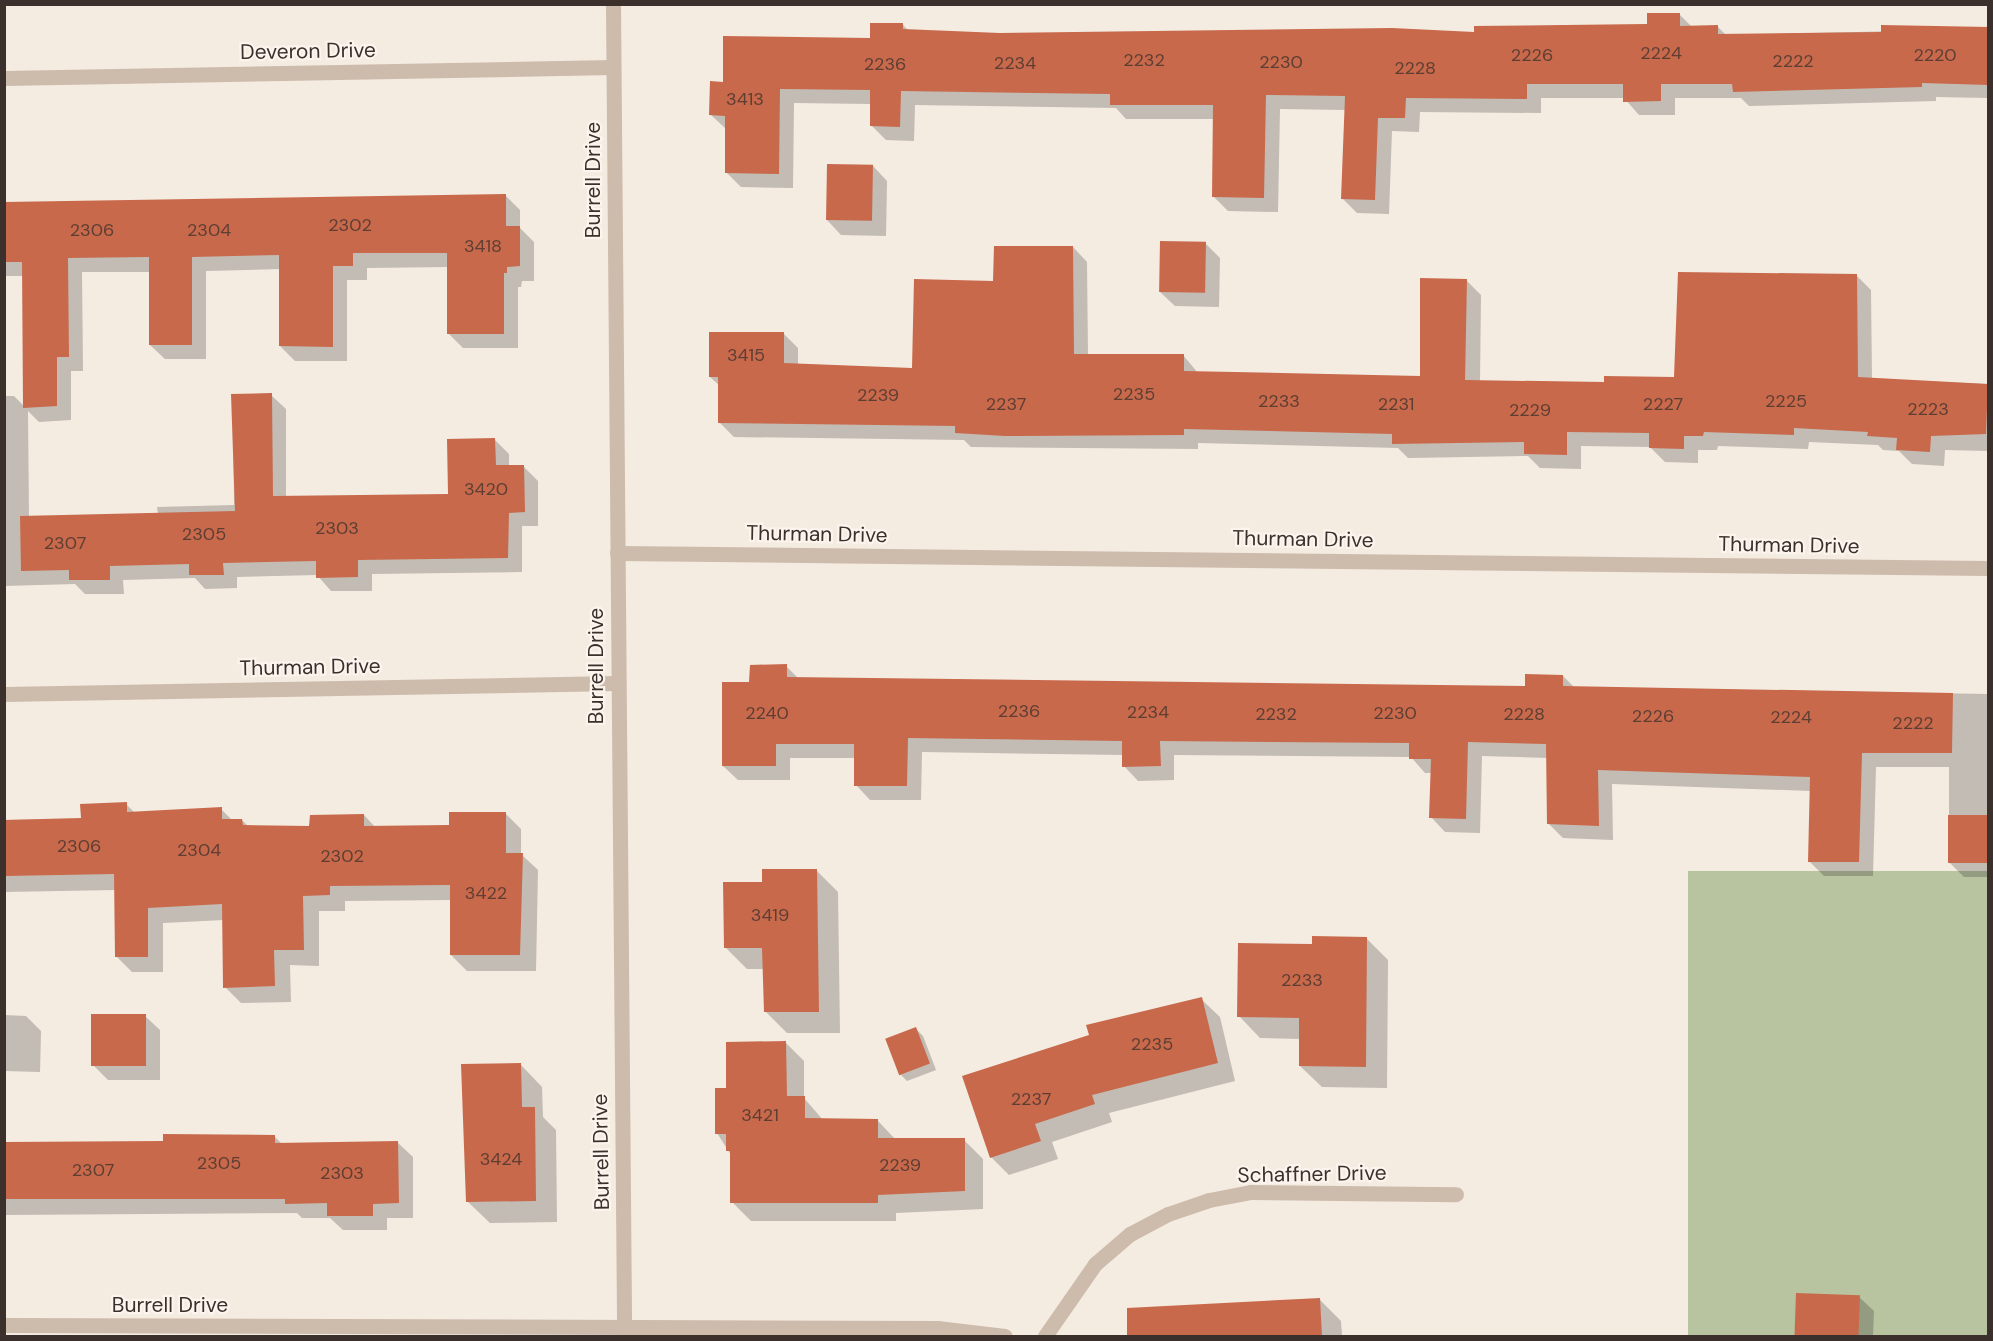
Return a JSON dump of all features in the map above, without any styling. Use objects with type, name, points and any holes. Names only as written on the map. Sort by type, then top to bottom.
[{"type":"street","name":"Burrell Drive","points":[[613,4],[624,1328]]},
{"type":"street","name":"Deveron Drive","points":[[4,78],[613,67]]},
{"type":"street","name":"Thurman Drive","points":[[617,553],[1989,568]]},
{"type":"street","name":"Thurman Drive","points":[[4,694],[617,683]]},
{"type":"street","name":"Schaffner Drive","points":[[1045,1336],[1095,1264],[1130,1234],[1168,1214],[1209,1200],[1251,1192],[1456,1194]]},
{"type":"street","name":"Burrell Drive","points":[[4,1325],[937,1328],[1005,1336]]},
{"type":"green space","points":[[1688,871],[1988,871],[1988,1336],[1688,1336]]},
{"type":"building","points":[[1647,13],[1680,13],[1680,26],[1718,25],[1718,34],[1881,32],[1881,25],[1989,27],[1989,85],[1922,83],[1922,87],[1733,92],[1732,84],[1661,84],[1661,101],[1623,102],[1623,84],[1527,84],[1527,99],[1406,98],[1405,118],[1378,118],[1375,200],[1341,199],[1345,96],[1266,95],[1264,198],[1212,197],[1213,105],[1110,105],[1110,94],[901,91],[900,127],[870,126],[870,90],[780,89],[779,174],[725,173],[725,116],[709,115],[710,81],[723,82],[723,36],[870,38],[870,23],[903,23],[903,29],[1000,33],[1392,28],[1474,32],[1474,26],[1647,24]]},
{"type":"building","points":[[827,164],[873,165],[872,221],[826,220]]},
{"type":"building","points":[[506,194],[506,226],[520,226],[520,266],[507,267],[507,273],[504,273],[504,334],[447,334],[447,253],[353,253],[353,266],[333,266],[333,347],[279,346],[279,255],[192,257],[192,345],[149,345],[149,257],[68,258],[69,357],[57,357],[57,406],[23,408],[22,262],[4,262],[4,202]]},
{"type":"building","points":[[1160,241],[1206,242],[1205,293],[1159,292]]},
{"type":"building","points":[[994,246],[1073,246],[1074,354],[1184,354],[1184,371],[1420,376],[1420,278],[1467,279],[1465,380],[1604,382],[1604,376],[1674,377],[1678,272],[1857,274],[1858,377],[1988,384],[1986,434],[1931,436],[1930,452],[1896,450],[1897,438],[1867,436],[1868,432],[1794,428],[1794,435],[1704,432],[1703,436],[1684,436],[1684,449],[1649,448],[1649,433],[1567,432],[1567,455],[1524,454],[1524,442],[1392,444],[1392,434],[1184,429],[1184,435],[1005,436],[955,433],[955,426],[718,423],[718,377],[709,377],[709,332],[784,332],[784,363],[912,368],[914,279],[993,281]]},
{"type":"building","points":[[272,393],[273,496],[448,494],[447,439],[495,438],[496,465],[524,465],[525,512],[509,513],[508,558],[358,560],[358,577],[316,578],[316,561],[223,563],[224,575],[189,575],[189,564],[110,566],[110,580],[69,580],[69,570],[21,571],[20,516],[235,511],[231,394]]},
{"type":"building","points":[[787,664],[787,677],[1525,686],[1525,674],[1563,675],[1563,686],[1953,693],[1952,753],[1862,753],[1859,862],[1808,862],[1810,777],[1598,770],[1599,826],[1547,824],[1546,744],[1468,742],[1466,819],[1429,818],[1431,759],[1409,759],[1409,743],[1160,741],[1161,766],[1122,767],[1122,741],[908,738],[907,786],[854,786],[854,744],[776,744],[776,766],[722,766],[722,682],[749,682],[750,665]]},
{"type":"building","points":[[127,802],[127,812],[222,807],[222,819],[242,819],[243,825],[309,826],[310,815],[364,814],[364,826],[449,825],[449,812],[506,812],[506,853],[523,853],[520,955],[450,955],[450,885],[330,886],[330,895],[303,896],[304,950],[274,950],[275,986],[223,988],[222,904],[148,908],[148,957],[115,957],[114,874],[4,876],[4,820],[81,818],[80,804]]},
{"type":"building","points":[[1948,815],[1988,815],[1988,863],[1948,863]]},
{"type":"building","points":[[762,869],[817,869],[819,1012],[764,1012],[762,948],[724,948],[723,882],[762,882]]},
{"type":"building","points":[[1312,936],[1367,937],[1366,1067],[1299,1066],[1299,1018],[1237,1017],[1238,943],[1312,944]]},
{"type":"building","points":[[1202,997],[1218,1063],[1092,1095],[1095,1104],[1035,1124],[1041,1141],[990,1158],[962,1076],[1089,1035],[1086,1025]]},
{"type":"building","points":[[91,1014],[146,1014],[146,1066],[91,1066]]},
{"type":"building","points":[[916,1027],[930,1063],[899,1075],[885,1039]]},
{"type":"building","points":[[786,1041],[787,1096],[805,1096],[805,1118],[878,1119],[878,1138],[965,1138],[965,1191],[878,1195],[878,1203],[730,1203],[730,1151],[726,1151],[726,1134],[715,1134],[715,1088],[726,1088],[726,1042]]},
{"type":"building","points":[[521,1063],[522,1107],[535,1107],[536,1201],[466,1202],[461,1064]]},
{"type":"building","points":[[163,1134],[275,1135],[275,1143],[398,1141],[399,1203],[373,1204],[373,1216],[327,1216],[327,1203],[285,1204],[285,1199],[4,1199],[4,1142],[163,1141]]},
{"type":"building","points":[[1796,1293],[1860,1295],[1859,1336],[1794,1336]]},
{"type":"building","points":[[1320,1298],[1322,1336],[1127,1336],[1127,1308]]}]
